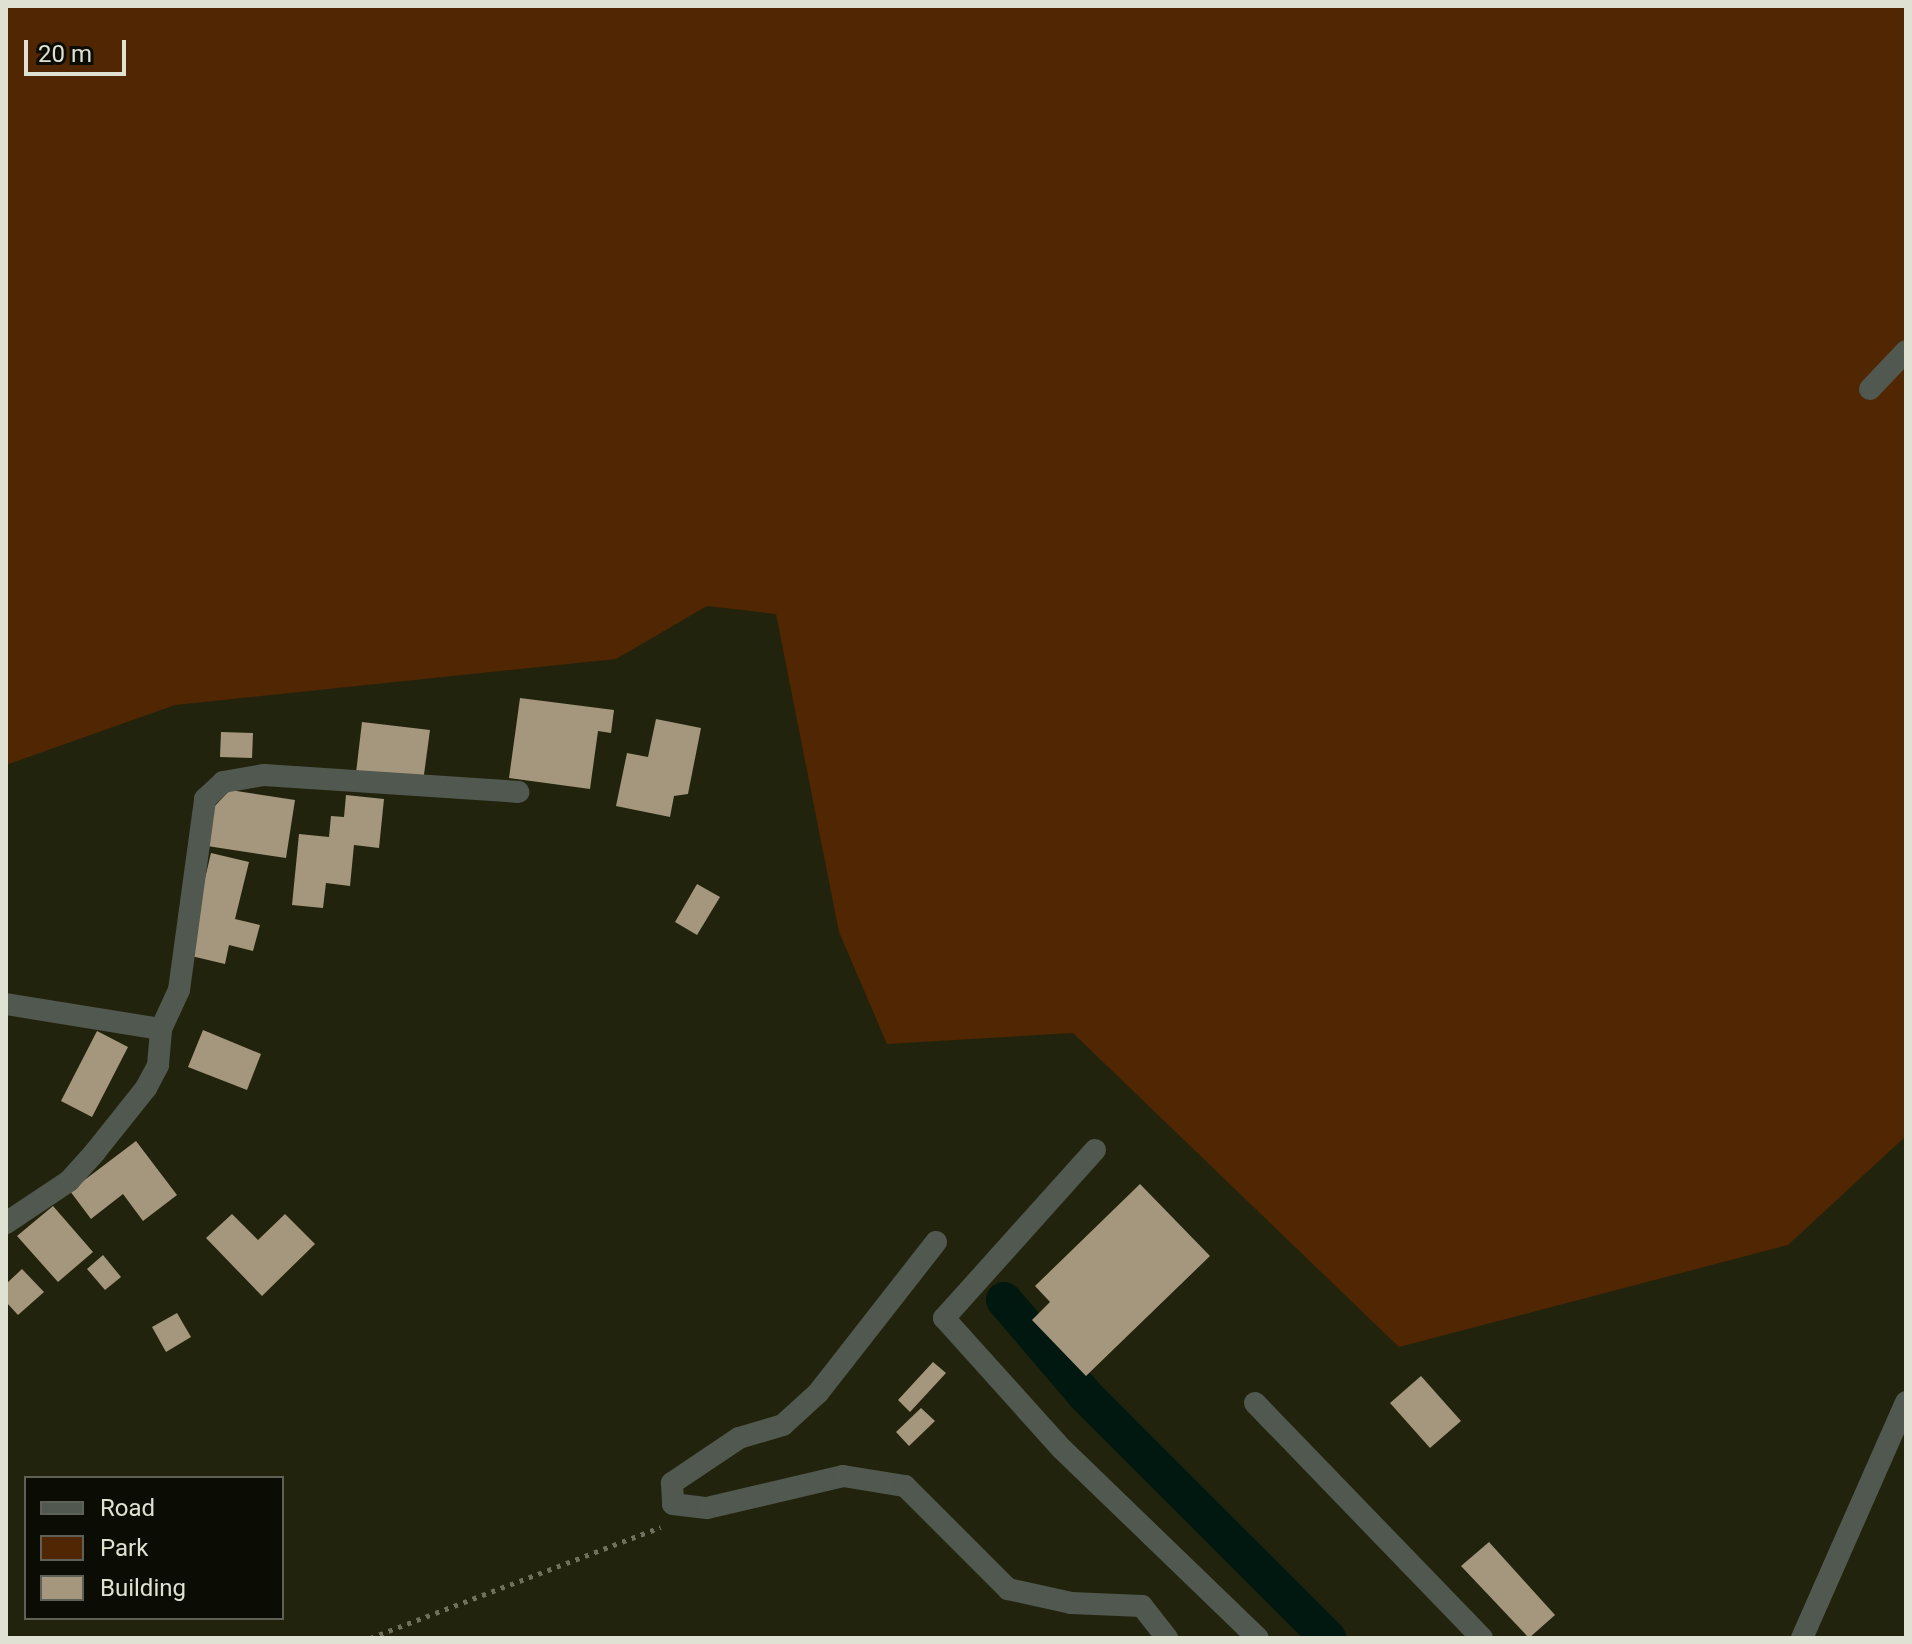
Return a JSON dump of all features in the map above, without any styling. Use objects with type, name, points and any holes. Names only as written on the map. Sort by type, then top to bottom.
[{"type":"street","points":[[1870,389],[1906,351]]},
{"type":"street","points":[[6,1223],[69,1181],[105,1140],[158,1065],[161,1029],[179,990],[205,799],[223,782],[264,775],[518,792]]},
{"type":"street","points":[[6,1004],[161,1029]]},
{"type":"street","points":[[1095,1150],[944,1318],[1062,1449],[1258,1638]]},
{"type":"street","points":[[936,1242],[818,1393],[783,1425],[739,1438],[672,1483],[673,1504],[707,1508],[843,1476],[905,1486],[1008,1589],[1071,1603],[1142,1606],[1167,1638]]},
{"type":"street","points":[[1802,1638],[1906,1402]]},
{"type":"street","points":[[1255,1403],[1482,1638]]},
{"type":"path","points":[[370,1638],[707,1508]]},
{"type":"green space","points":[[6,6],[1906,6],[1906,1136],[1788,1245],[1399,1347],[1073,1033],[887,1044],[839,932],[776,614],[707,606],[616,659],[175,705],[6,765]]},
{"type":"building","points":[[520,698],[614,710],[611,733],[598,731],[590,789],[509,778]]},
{"type":"building","points":[[656,719],[701,728],[688,794],[674,796],[670,817],[616,806],[627,753],[648,757]]},
{"type":"building","points":[[362,722],[430,730],[423,782],[356,773]]},
{"type":"building","points":[[221,732],[253,733],[252,758],[220,757]]},
{"type":"building","points":[[230,790],[295,800],[286,858],[207,846],[212,809]]},
{"type":"building","points":[[346,795],[384,799],[379,848],[354,845],[350,886],[326,883],[323,908],[292,905],[299,834],[329,837],[331,816],[344,817]]},
{"type":"building","points":[[211,853],[249,862],[235,919],[260,925],[253,951],[229,945],[225,964],[187,955]]},
{"type":"building","points":[[697,884],[720,897],[697,935],[675,922]]},
{"type":"building","points":[[203,1030],[261,1054],[247,1090],[188,1067]]},
{"type":"building","points":[[97,1031],[128,1047],[92,1117],[61,1101]]},
{"type":"building","points":[[136,1141],[177,1195],[143,1221],[123,1194],[91,1219],[70,1191]]},
{"type":"building","points":[[1140,1184],[1210,1256],[1086,1376],[1032,1320],[1050,1302],[1035,1286]]},
{"type":"building","points":[[53,1206],[93,1252],[58,1282],[17,1236]]},
{"type":"building","points":[[232,1214],[258,1240],[285,1214],[315,1244],[262,1296],[206,1238]]},
{"type":"building","points":[[103,1255],[121,1277],[105,1290],[87,1269]]},
{"type":"building","points":[[22,1269],[44,1292],[18,1315],[6,1302],[6,1284]]},
{"type":"building","points":[[177,1313],[191,1337],[166,1352],[152,1327]]},
{"type":"building","points":[[933,1362],[946,1373],[910,1412],[898,1400]]},
{"type":"building","points":[[1421,1376],[1461,1421],[1430,1448],[1390,1403]]},
{"type":"building","points":[[921,1408],[935,1421],[909,1446],[896,1432]]},
{"type":"building","points":[[1489,1542],[1555,1615],[1529,1638],[1461,1566]]},
{"type":"waterway","points":[[1004,1300],[1085,1395],[1328,1638]]}]
